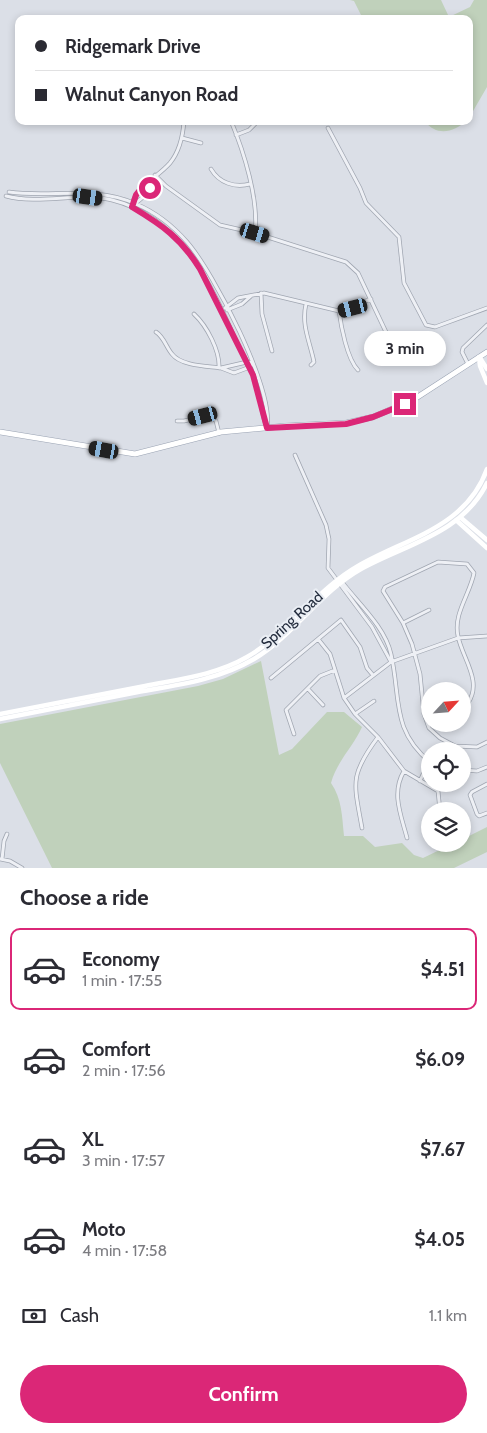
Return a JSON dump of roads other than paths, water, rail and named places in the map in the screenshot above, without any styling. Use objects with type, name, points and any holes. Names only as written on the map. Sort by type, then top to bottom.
[{"type":"main road","points":[[0,432],[134,454],[219,433],[267,428],[332,425],[365,420],[413,400],[487,352]]},
{"type":"main road","points":[[479,357],[487,370]]},
{"type":"main road","points":[[479,357],[480,366],[487,383]]},
{"type":"main road","name":"Spring Road","points":[[457,517],[476,492],[487,469]]},
{"type":"main road","name":"Spring Road","points":[[0,714],[200,676],[224,668],[265,645],[365,562],[430,533],[457,517],[478,498],[487,483]]},
{"type":"main road","points":[[457,517],[487,540]]},
{"type":"main road","points":[[457,517],[487,548]]},
{"type":"main road","name":"Spring Road","points":[[0,719],[203,680],[225,673],[248,662],[275,644],[339,582]]},
{"type":"street","points":[[134,203],[150,188],[155,175],[170,163],[177,152],[182,138],[184,125]]},
{"type":"street","points":[[232,125],[250,184],[257,216],[255,233]]},
{"type":"street","points":[[236,135],[249,130],[254,125]]},
{"type":"street","points":[[328,128],[360,188],[366,204],[400,237],[404,283],[426,325],[435,327],[487,308]]},
{"type":"street","points":[[182,138],[202,143]]},
{"type":"street","points":[[211,170],[231,185],[241,186],[250,184]]},
{"type":"street","points":[[155,175],[166,186],[220,225],[255,233],[346,262],[358,273],[394,348]]},
{"type":"street","points":[[132,207],[145,184],[152,180]]},
{"type":"street","points":[[145,184],[150,188]]},
{"type":"street","points":[[8,192],[34,195],[73,192],[101,194],[134,203],[160,218],[186,241],[198,256],[227,308],[251,365],[267,428]]},
{"type":"street","points":[[73,192],[73,197]]},
{"type":"street","points":[[6,196],[43,199],[73,197],[112,200],[132,207],[162,225],[182,243],[200,269],[247,362],[251,365]]},
{"type":"street","points":[[227,308],[241,297],[261,293],[339,311],[371,299]]},
{"type":"street","points":[[261,293],[262,314],[272,351]]},
{"type":"street","points":[[222,310],[244,302],[252,296]]},
{"type":"street","points":[[241,297],[244,302]]},
{"type":"street","points":[[306,304],[304,325],[314,362],[311,365]]},
{"type":"street","points":[[339,311],[340,326],[358,370]]},
{"type":"street","points":[[194,314],[204,326],[216,352],[220,368]]},
{"type":"street","points":[[468,364],[462,352],[463,348],[487,325]]},
{"type":"street","points":[[156,332],[161,336],[174,357],[186,362],[220,368],[231,373],[251,365]]},
{"type":"street","points":[[220,368],[231,365],[238,366],[247,362]]},
{"type":"street","points":[[231,365],[229,368],[231,373]]},
{"type":"street","points":[[177,421],[210,415],[216,421],[219,433]]},
{"type":"street","points":[[295,455],[326,525],[329,538],[328,568],[376,633],[391,662],[402,726],[415,748],[421,753]]},
{"type":"street","points":[[471,700],[473,680],[471,668],[458,638],[456,623],[474,573],[467,564],[438,562],[385,587],[383,591],[403,623],[415,654],[420,674],[424,714],[429,728],[440,738],[455,746],[477,746],[487,742]]},
{"type":"street","points":[[403,623],[429,610]]},
{"type":"street","points":[[271,678],[341,620],[360,648],[367,668],[372,675]]},
{"type":"street","points":[[344,698],[391,662],[458,638],[487,636]]},
{"type":"street","points":[[318,639],[330,654],[344,698],[355,714],[378,737],[404,771],[438,791],[439,802]]},
{"type":"street","points":[[294,734],[286,710],[320,676],[335,670]]},
{"type":"street","points":[[308,689],[323,705]]},
{"type":"street","points":[[355,714],[374,701]]},
{"type":"street","points":[[362,828],[354,787],[355,777],[358,766],[378,737]]},
{"type":"street","points":[[471,771],[477,771],[487,767]]},
{"type":"street","points":[[404,771],[398,781],[397,796],[407,838]]},
{"type":"street","points":[[487,784],[470,793],[479,816],[487,813]]},
{"type":"street","points":[[7,834],[1,859],[10,861],[22,868]]}]
